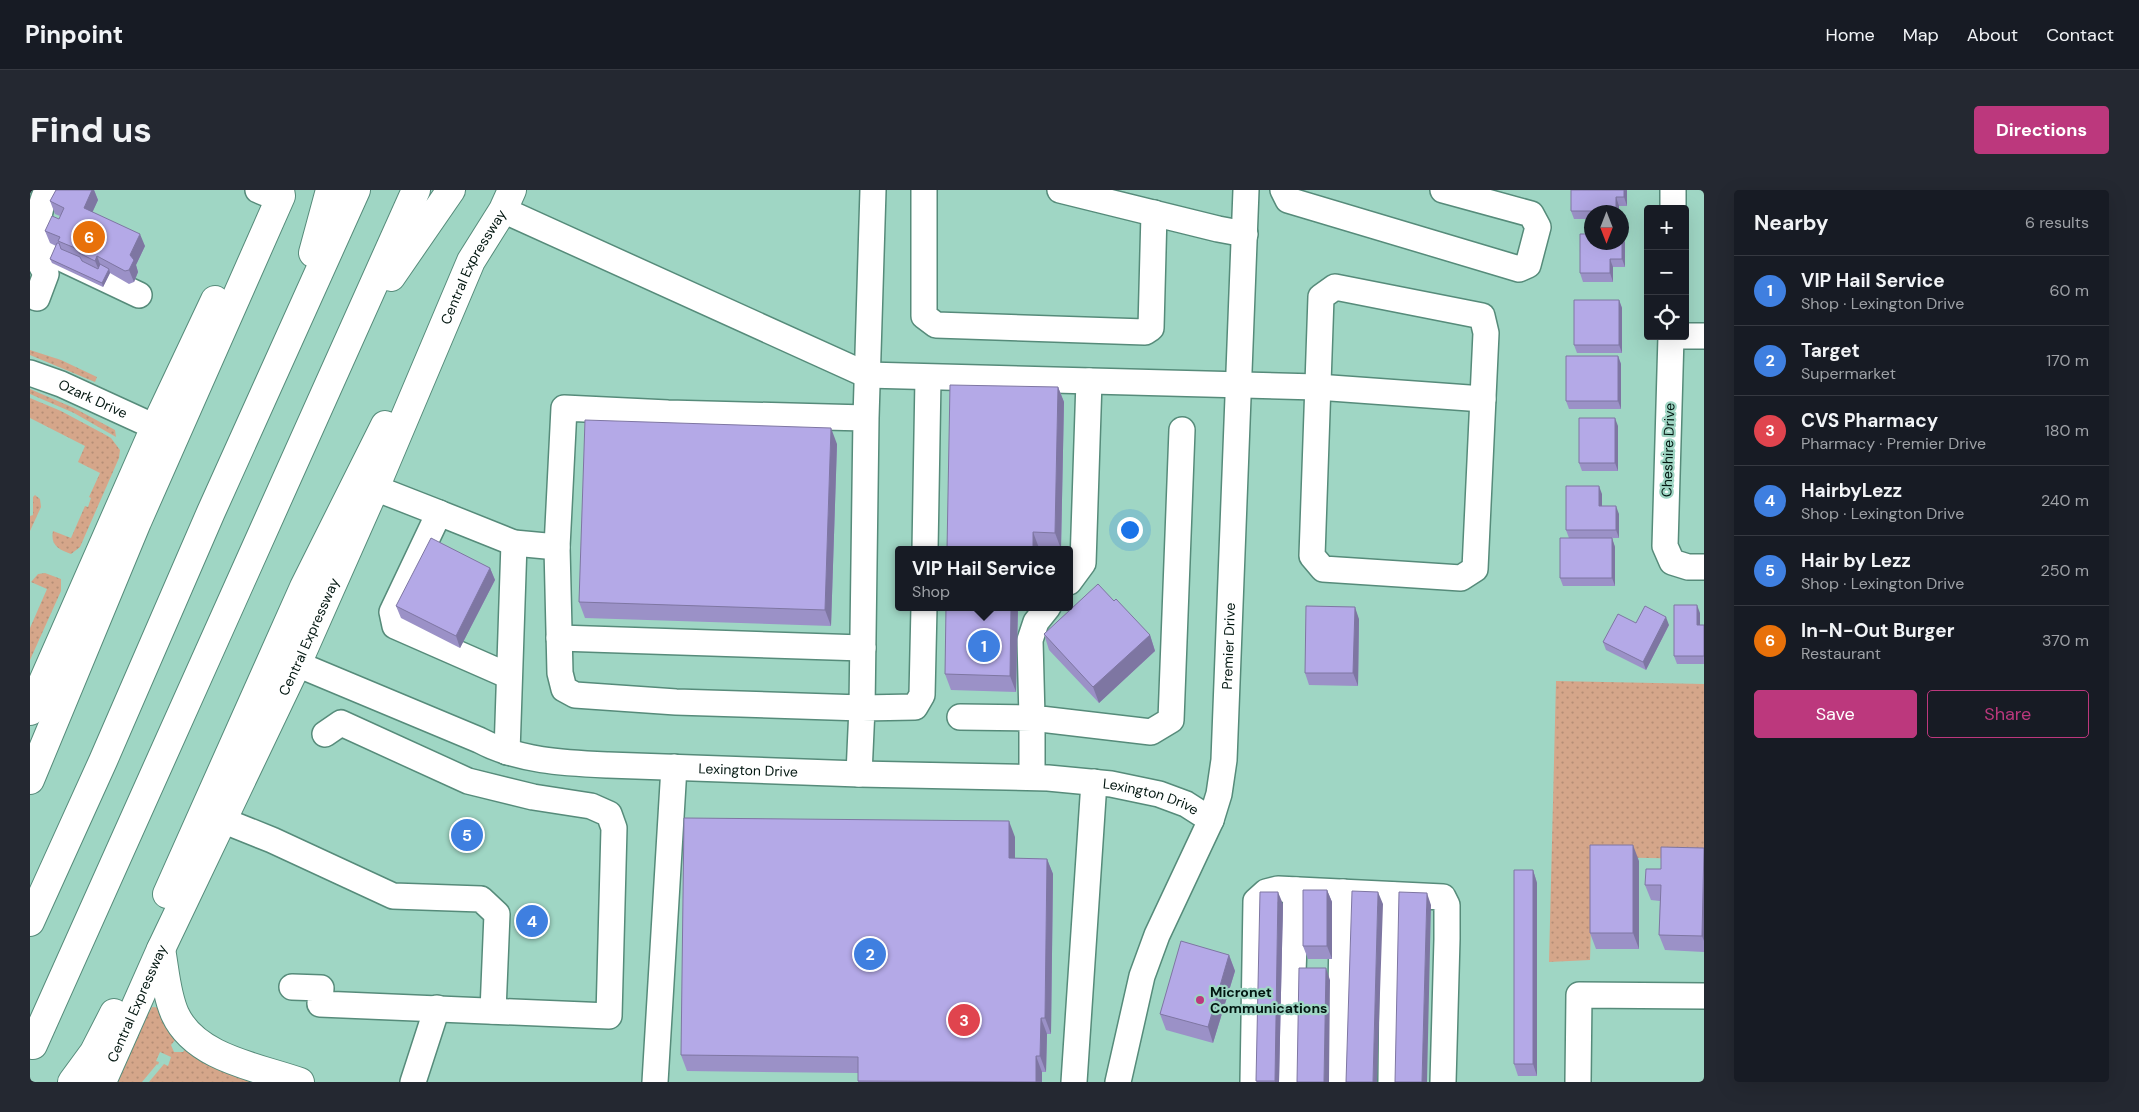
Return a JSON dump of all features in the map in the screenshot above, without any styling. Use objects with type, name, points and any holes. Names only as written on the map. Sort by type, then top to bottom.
[{"type":"main road","points":[[294,329],[330,190]]},
{"type":"main road","points":[[30,922],[356,190]]},
{"type":"main road","points":[[33,1045],[416,190]]},
{"type":"main road","points":[[351,336],[451,190]]},
{"type":"main road","points":[[30,711],[155,427],[268,191],[281,196],[137,522],[30,780]]},
{"type":"main road","name":"Central Expressway","points":[[102,1082],[161,950],[297,664],[375,488],[471,261],[507,200]]},
{"type":"main road","points":[[72,1082],[94,1052],[109,1024],[339,515],[471,261]]},
{"type":"main road","points":[[161,950],[171,1004],[181,1025],[192,1039],[224,1057],[300,1082]]},
{"type":"street","points":[[36,190],[30,207],[30,244],[46,274],[37,298]]},
{"type":"street","points":[[47,190],[40,208],[39,222],[40,241],[46,251],[139,295]]},
{"type":"street","points":[[859,774],[862,708],[867,375],[873,190]]},
{"type":"street","points":[[924,190],[924,316],[936,325],[1145,332],[1151,328],[1154,213]]},
{"type":"street","points":[[1060,190],[1245,234]]},
{"type":"street","name":"Premier Drive","points":[[1118,1082],[1142,976],[1157,935],[1211,820],[1219,794],[1224,760],[1246,190]]},
{"type":"street","points":[[1283,190],[1288,200],[1519,269],[1528,265],[1538,227],[1531,214],[1443,190]]},
{"type":"street","points":[[1673,190],[1673,205]]},
{"type":"street","points":[[507,200],[867,375],[1317,387],[1483,400]]},
{"type":"street","points":[[1336,287],[1482,316],[1486,333],[1475,569],[1461,578],[1323,569],[1312,556],[1317,387],[1321,297],[1336,287]]},
{"type":"street","points":[[1689,336],[1704,336]]},
{"type":"street","name":"Cheshire Drive","points":[[1671,340],[1665,546],[1672,562],[1688,567],[1704,567]]},
{"type":"street","name":"Ozark Drive","points":[[30,373],[61,384],[155,427]]},
{"type":"street","points":[[925,546],[928,378]]},
{"type":"street","points":[[1073,577],[1083,563],[1089,381]]},
{"type":"street","points":[[866,418],[668,413],[554,404],[560,673],[564,689],[575,695],[676,702],[862,708],[915,707],[922,695],[924,611]]},
{"type":"street","points":[[960,717],[1032,718],[1151,732],[1171,720],[1182,430]]},
{"type":"street","points":[[375,488],[514,543],[557,547]]},
{"type":"street","points":[[439,514],[392,612],[395,626],[509,676]]},
{"type":"street","points":[[508,752],[514,543]]},
{"type":"street","points":[[1032,777],[1030,640],[1036,622],[1045,611]]},
{"type":"street","points":[[559,638],[863,648]]},
{"type":"street","name":"Lexington Drive","points":[[297,664],[479,740],[498,750],[545,760],[577,764],[859,774],[1032,777],[1094,782],[1159,794],[1186,804],[1211,820]]},
{"type":"street","points":[[292,987],[321,988],[320,1004],[609,1016],[614,828],[609,814],[591,806],[540,798],[468,781],[341,723],[330,730],[350,686]]},
{"type":"street","points":[[540,798],[545,760]]},
{"type":"street","points":[[655,1082],[674,767]]},
{"type":"street","points":[[1074,1082],[1094,782]]},
{"type":"street","points":[[222,820],[272,840],[393,896],[481,899],[497,914],[493,1012]]},
{"type":"street","points":[[1253,1082],[1256,901],[1266,892],[1278,889],[1443,898],[1447,905],[1443,1082]]},
{"type":"street","points":[[1289,1082],[1296,890]]},
{"type":"street","points":[[1339,1082],[1343,892]]},
{"type":"street","points":[[1391,1082],[1393,894]]},
{"type":"street","points":[[1578,1082],[1579,995],[1704,996]]},
{"type":"street","points":[[414,1082],[438,1008]]},
{"type":"shaded area","points":[[30,350],[61,360],[97,377],[95,382],[30,355]]},
{"type":"shaded area","points":[[30,389],[74,408],[115,430],[116,437],[74,413],[30,394]]},
{"type":"shaded area","points":[[30,398],[61,411],[111,438],[120,450],[119,458],[80,547],[71,554],[56,546],[52,536],[53,531],[71,538],[85,506],[88,507],[91,498],[89,497],[100,473],[78,462],[85,446],[30,418]]},
{"type":"shaded area","points":[[35,495],[40,499],[41,507],[30,531],[30,516],[33,515],[33,497]]},
{"type":"shaded area","points":[[45,573],[61,579],[61,591],[30,660],[30,628],[47,589],[31,582],[38,574]]},
{"type":"shaded area","points":[[1556,681],[1704,684],[1704,859],[1593,857],[1590,960],[1549,962]]},
{"type":"shaded area","points":[[152,1007],[164,1008],[176,1039],[171,1045],[174,1052],[183,1052],[186,1048],[274,1082],[149,1082],[164,1064],[168,1066],[171,1057],[160,1052],[156,1061],[159,1062],[158,1065],[142,1082],[115,1082],[146,1012],[149,1013]]},
{"type":"building","points":[[56,190],[92,190],[84,208],[140,234],[130,255],[134,260],[129,270],[125,271],[97,256],[95,261],[79,253],[80,250],[58,241],[60,237],[45,231],[52,216],[59,219],[64,208],[50,201]]},
{"type":"building","points":[[1571,190],[1624,190],[1624,197],[1616,197],[1616,205],[1584,205],[1584,211],[1571,211]]},
{"type":"building","points":[[1580,234],[1584,234],[1584,250],[1622,250],[1622,259],[1610,259],[1610,273],[1580,273]]},
{"type":"building","points":[[57,243],[59,243],[61,249],[80,257],[82,261],[98,269],[100,264],[109,269],[102,283],[50,259]]},
{"type":"building","points":[[1574,300],[1619,300],[1619,345],[1574,345]]},
{"type":"building","points":[[1566,356],[1618,356],[1618,401],[1566,401]]},
{"type":"building","points":[[950,385],[1058,387],[1055,533],[1033,532],[1033,546],[947,546]]},
{"type":"building","points":[[1579,418],[1615,418],[1615,463],[1579,463]]},
{"type":"building","points":[[585,420],[831,428],[825,610],[579,602]]},
{"type":"building","points":[[1566,486],[1599,486],[1599,506],[1616,506],[1616,530],[1566,530]]},
{"type":"building","points":[[431,538],[490,568],[456,636],[396,606]]},
{"type":"building","points":[[1560,538],[1612,538],[1612,578],[1560,578]]},
{"type":"building","points":[[1098,584],[1114,601],[1116,599],[1150,635],[1093,687],[1044,634],[1069,611],[1073,611],[1073,607]]},
{"type":"building","points":[[1674,605],[1697,605],[1697,625],[1704,625],[1704,656],[1674,656]]},
{"type":"building","points":[[1306,606],[1355,607],[1353,673],[1305,673]]},
{"type":"building","points":[[1645,606],[1666,617],[1643,662],[1603,642],[1618,614],[1636,623]]},
{"type":"building","points":[[946,611],[1011,611],[1010,676],[945,674]]},
{"type":"building","points":[[684,818],[1009,821],[1009,858],[1047,859],[1045,1018],[1041,1018],[1040,1056],[1036,1056],[1036,1082],[858,1081],[858,1057],[681,1055]]},
{"type":"building","points":[[1590,845],[1633,845],[1633,933],[1590,933]]},
{"type":"building","points":[[1661,847],[1704,848],[1702,936],[1659,935],[1661,885],[1645,885],[1646,869],[1661,869]]},
{"type":"building","points":[[1514,870],[1533,870],[1533,1064],[1514,1064]]},
{"type":"building","points":[[1303,890],[1327,890],[1327,946],[1303,946]]},
{"type":"building","points":[[1352,891],[1378,892],[1373,1082],[1346,1082]]},
{"type":"building","points":[[1260,892],[1278,892],[1275,1081],[1256,1081]]},
{"type":"building","points":[[1399,892],[1427,893],[1422,1082],[1395,1082]]},
{"type":"building","name":"Micronet Communications","points":[[1181,941],[1229,955],[1208,1027],[1160,1014]]},
{"type":"building","points":[[1299,968],[1326,968],[1324,1082],[1297,1082]]},
{"type":"place","name":"In-N-Out Burger","points":[[89,237]]},
{"type":"place","name":"VIP Hail Service","points":[[984,646]]},
{"type":"place","name":"Hair by Lezz","points":[[467,835]]},
{"type":"place","name":"HairbyLezz","points":[[532,921]]},
{"type":"place","name":"Target","points":[[870,954]]},
{"type":"place","name":"Micronet Communications","points":[[1200,1000]]},
{"type":"place","name":"CVS Pharmacy","points":[[964,1020]]}]
